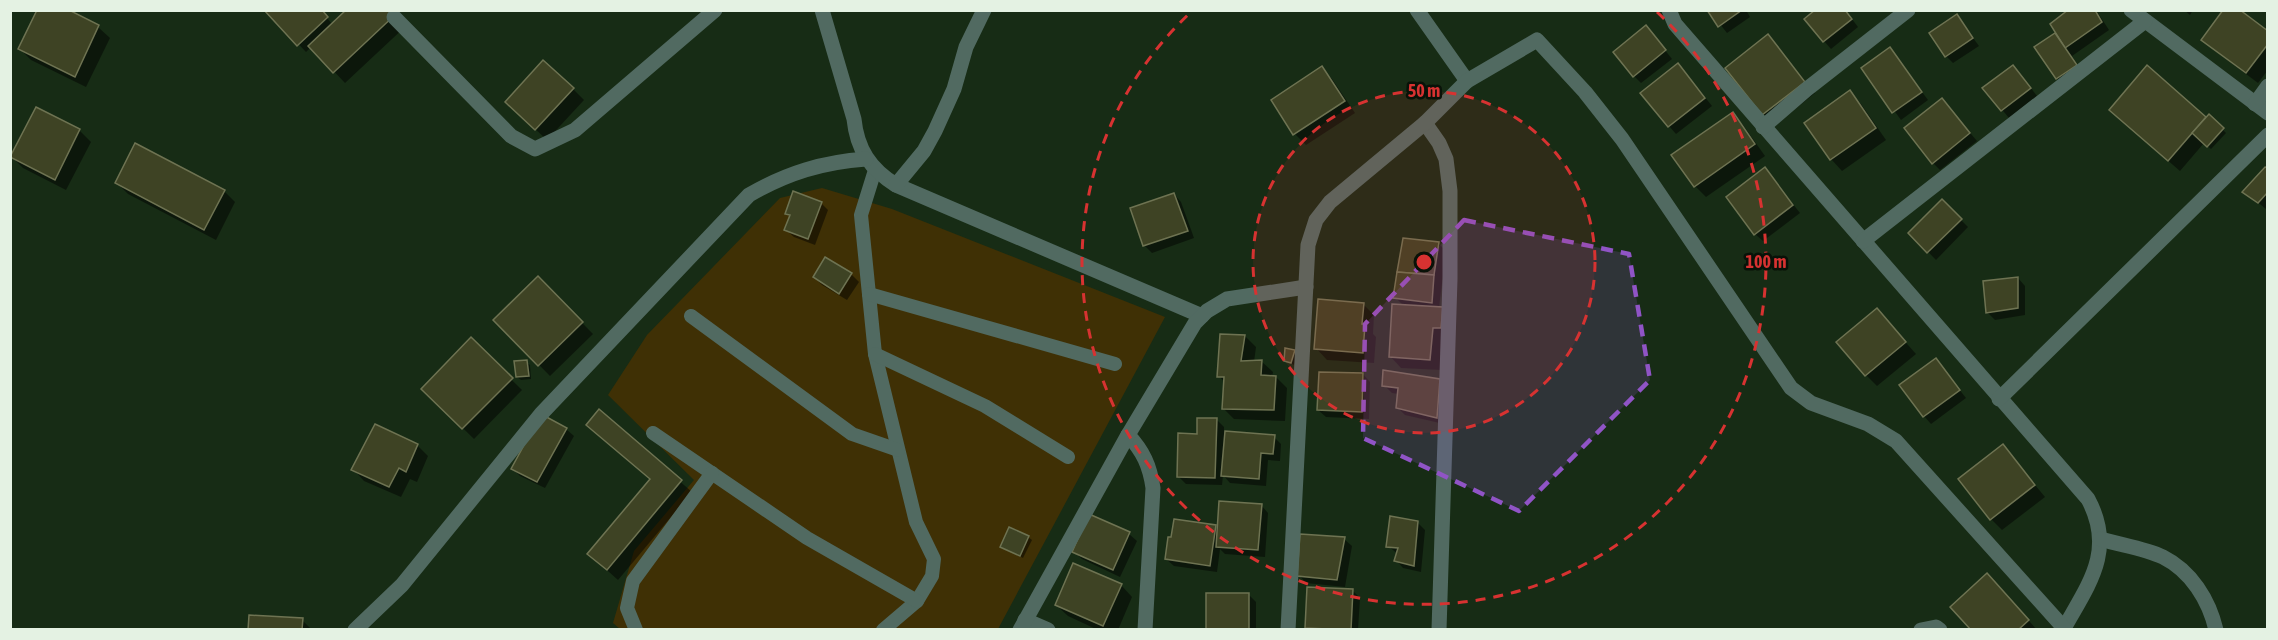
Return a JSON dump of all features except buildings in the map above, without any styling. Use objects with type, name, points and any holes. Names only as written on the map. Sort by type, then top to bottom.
[{"type":"street","points":[[394,18],[511,136],[535,149],[575,130],[715,10]]},
{"type":"street","points":[[822,10],[854,119],[856,133],[871,164],[896,185],[1202,316]]},
{"type":"street","points":[[896,185],[924,151],[935,131],[950,100],[966,46],[984,10]]},
{"type":"street","points":[[1417,10],[1467,81]]},
{"type":"street","points":[[1288,630],[1308,245],[1311,232],[1324,209],[1425,123],[1467,81],[1537,40],[1585,92],[1622,139],[1791,388],[1811,403],[1853,417],[1896,441],[2063,629],[2093,576],[2099,558],[2100,539],[2095,512],[2080,488],[1999,399],[1991,387],[1763,127],[1675,24],[1669,10]]},
{"type":"street","points":[[1763,127],[1807,89],[1908,10]]},
{"type":"street","points":[[2131,10],[2261,109],[2268,86]]},
{"type":"street","points":[[1863,241],[2145,21]]},
{"type":"street","points":[[1425,123],[1439,143],[1446,159],[1450,191],[1450,279],[1439,630]]},
{"type":"street","points":[[1999,399],[2268,135]]},
{"type":"street","points":[[355,630],[402,585],[541,414],[749,195],[771,183],[817,165],[871,164]]},
{"type":"street","points":[[1048,630],[1023,625],[1128,435],[1195,323],[1216,304],[1227,299],[1306,287]]},
{"type":"street","points":[[1128,435],[1145,457],[1151,472],[1153,488],[1145,630]]},
{"type":"street","points":[[2100,539],[2162,557],[2174,565],[2195,584],[2212,613],[2216,630]]},
{"type":"street","points":[[1921,630],[1936,627],[1940,630]]},
{"type":"lane","points":[[871,164],[861,215],[875,354],[916,522],[934,559],[932,576],[917,601],[883,630]]},
{"type":"lane","points":[[869,294],[1115,364]]},
{"type":"lane","points":[[691,316],[852,434],[898,450]]},
{"type":"lane","points":[[875,354],[985,405],[1068,458]]},
{"type":"lane","points":[[653,434],[807,538],[917,601]]},
{"type":"lane","points":[[636,630],[627,608],[633,581],[712,473]]},
{"type":"highlighted area","points":[[1464,220],[1629,254],[1650,380],[1519,511],[1363,438],[1365,324]]},
{"type":"shaded area","points":[[822,188],[892,209],[1165,317],[998,629],[620,629],[613,623],[634,551],[694,480],[608,395],[647,335],[780,198]]}]
